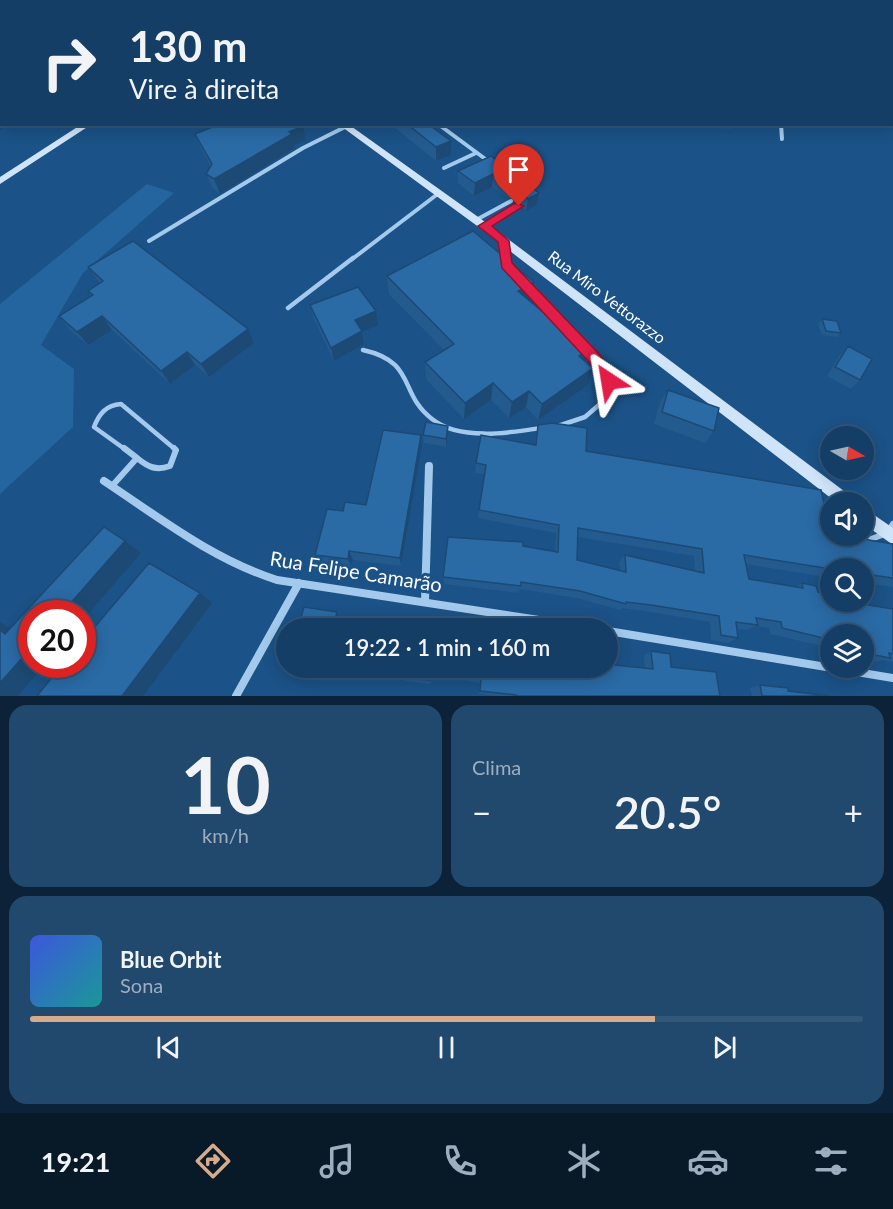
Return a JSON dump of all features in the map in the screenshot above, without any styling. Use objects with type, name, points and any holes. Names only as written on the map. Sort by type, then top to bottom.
[{"type":"street","points":[[0,182],[85,126]]},
{"type":"street","name":"Rua Miro Vettorazzo","points":[[344,126],[480,223],[834,492]]},
{"type":"street","points":[[425,601],[429,466]]},
{"type":"street","name":"Rua Felipe Camarão","points":[[104,481],[229,563],[255,574],[299,583],[530,618]]},
{"type":"street","points":[[874,521],[891,531]]},
{"type":"street","points":[[236,696],[299,583]]},
{"type":"street","points":[[618,633],[893,678]]},
{"type":"lane","points":[[149,241],[303,148],[344,126]]},
{"type":"lane","points":[[441,126],[496,168]]},
{"type":"lane","points":[[781,126],[782,139]]},
{"type":"lane","points":[[444,168],[476,153]]},
{"type":"lane","points":[[479,166],[488,162]]},
{"type":"lane","points":[[288,308],[439,193]]},
{"type":"lane","points":[[480,223],[512,201]]},
{"type":"lane","points":[[480,223],[519,206]]},
{"type":"lane","points":[[503,241],[504,257],[513,272]]},
{"type":"lane","points":[[520,278],[572,334]]},
{"type":"lane","points":[[553,426],[595,413],[609,392],[609,381],[595,359],[580,342]]},
{"type":"lane","points":[[363,350],[388,355],[396,362],[422,409],[432,420],[443,425],[487,431],[524,431],[543,428]]},
{"type":"lane","points":[[112,404],[121,404],[176,450],[170,466],[159,470],[151,470],[137,458],[94,428],[98,416],[112,404]]},
{"type":"lane","points":[[112,486],[137,458]]},
{"type":"lane","points":[[874,537],[891,531]]},
{"type":"shaded area","points":[[147,184],[174,193],[83,273],[41,345],[74,369],[73,427],[0,494],[0,304]]},
{"type":"building","points":[[215,126],[303,126],[289,132],[292,134],[214,179],[206,174],[212,164],[195,134]]},
{"type":"building","points":[[410,126],[431,126],[451,141],[436,147]]},
{"type":"building","points":[[491,156],[520,179],[522,186],[528,185],[539,193],[528,199],[522,190],[516,191],[515,185],[509,186],[493,174],[475,183],[458,171]]},
{"type":"building","points":[[473,231],[534,282],[518,291],[556,323],[559,321],[591,348],[579,356],[593,368],[542,404],[529,391],[512,402],[493,383],[465,403],[425,362],[454,344],[387,276]]},
{"type":"building","points":[[133,241],[248,329],[201,364],[187,352],[161,371],[102,316],[77,332],[59,316],[93,295],[88,291],[103,281],[88,267]]},
{"type":"building","points":[[358,287],[376,311],[355,320],[362,331],[331,348],[310,305]]},
{"type":"building","points":[[822,319],[837,321],[841,333],[826,331]]},
{"type":"building","points":[[848,346],[872,359],[860,380],[835,367]]},
{"type":"building","points":[[668,390],[719,408],[714,431],[662,412]]},
{"type":"building","points":[[426,422],[448,426],[446,439],[423,435]]},
{"type":"building","points":[[552,423],[587,428],[586,451],[821,490],[820,546],[874,546],[874,541],[893,544],[893,578],[874,575],[874,558],[820,558],[820,567],[744,555],[749,579],[803,588],[802,583],[816,586],[820,592],[820,612],[874,612],[874,606],[893,609],[893,654],[889,653],[890,658],[874,655],[874,624],[820,624],[820,637],[782,628],[781,622],[756,618],[758,625],[736,622],[738,638],[721,635],[719,616],[651,605],[626,602],[626,604],[580,591],[521,582],[521,586],[443,577],[448,537],[523,542],[523,546],[558,552],[559,525],[479,510],[486,465],[476,463],[481,435],[536,445],[538,425]],"holes":[[[578,528],[702,549],[704,573],[625,555],[626,572],[577,560]]]},
{"type":"building","points":[[383,430],[421,435],[400,558],[349,551],[348,559],[315,555],[327,509],[343,511],[345,502],[366,505]]},
{"type":"building","points":[[104,527],[125,541],[73,600],[36,600]]},
{"type":"building","points":[[149,563],[200,593],[122,696],[37,696],[52,678],[96,678],[96,625]]},
{"type":"building","points":[[304,607],[337,612],[336,616],[351,618],[301,618]]},
{"type":"building","points":[[18,620],[18,663],[0,683],[0,630],[5,634]]},
{"type":"building","points":[[651,651],[670,654],[671,667],[716,672],[720,696],[516,696],[480,691],[481,679],[475,678],[618,678],[618,665],[653,669]]},
{"type":"building","points":[[403,678],[430,678],[430,680]]},
{"type":"building","points":[[760,685],[788,688],[788,691],[829,696],[762,696]]},
{"type":"route","points":[[519,206],[484,226],[503,241],[506,265],[541,299],[595,359],[609,381]]}]
